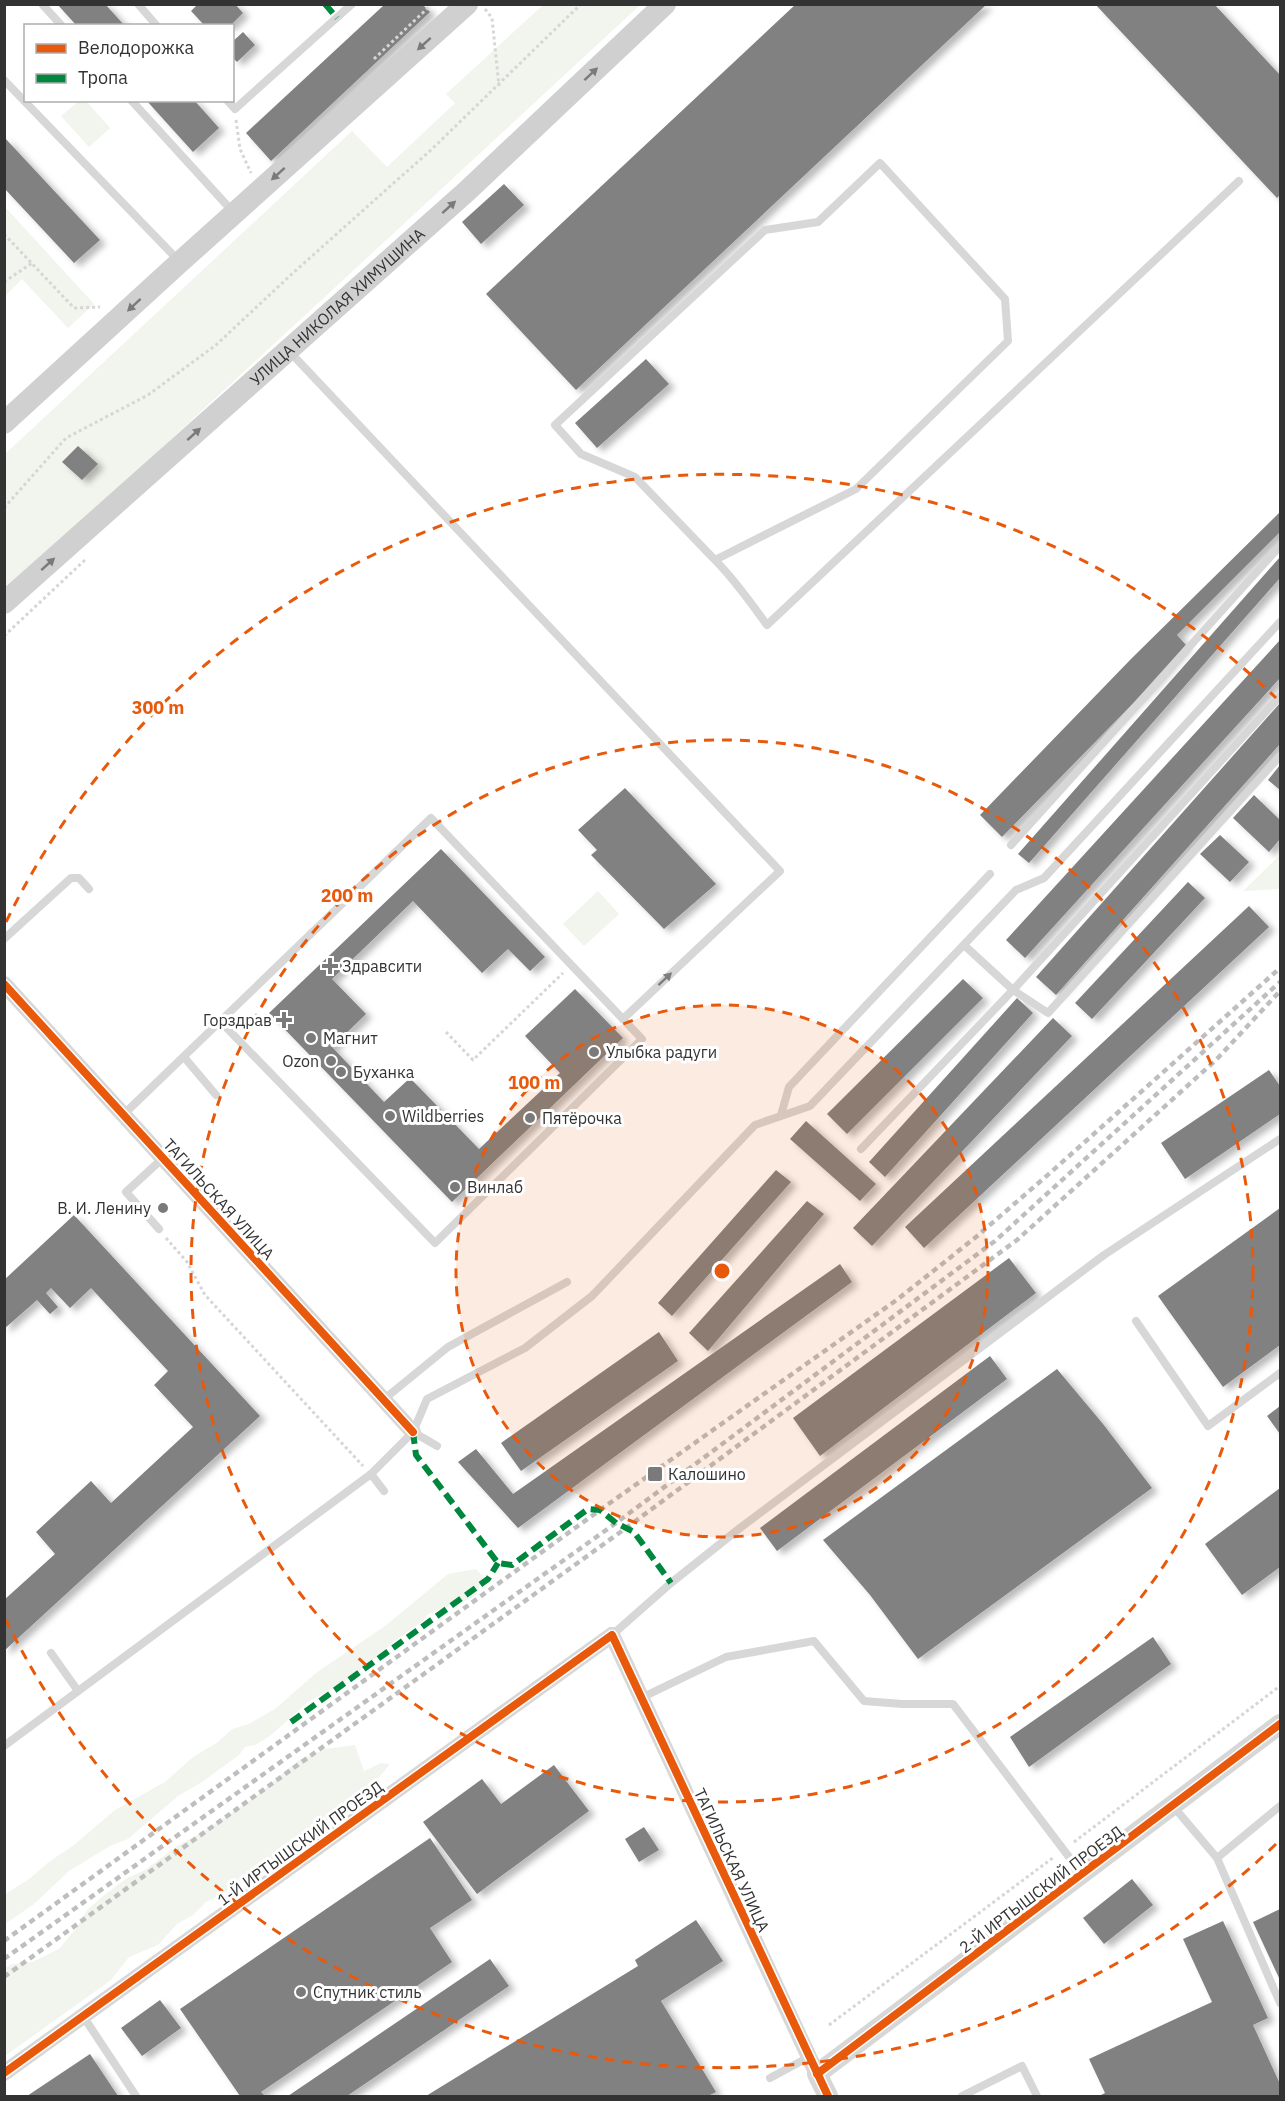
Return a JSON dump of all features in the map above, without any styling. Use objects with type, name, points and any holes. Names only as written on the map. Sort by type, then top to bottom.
[{"type":"main road","name":"УЛИЦА НИКОЛАЯ ХИМУШИНА","points":[[4,603],[472,186],[665,4]]},
{"type":"main road","points":[[4,423],[457,7]]},
{"type":"street","name":"ТАГИЛЬСКАЯ УЛИЦА","points":[[4,984],[412,1432]]},
{"type":"street","name":"ТАГИЛЬСКАЯ УЛИЦА","points":[[610,1631],[828,2097]]},
{"type":"street","name":"1-Й ИРТЫШСКИЙ ПРОЕЗД","points":[[4,2073],[610,1631]]},
{"type":"street","name":"2-Й ИРТЫШСКИЙ ПРОЕЗД","points":[[813,2065],[1082,1874],[1281,1724]]},
{"type":"lane","points":[[42,4],[60,24]]},
{"type":"lane","points":[[138,4],[155,24]]},
{"type":"lane","points":[[229,102],[235,109],[352,4]]},
{"type":"lane","points":[[4,80],[24,101]]},
{"type":"lane","points":[[25,102],[180,262]]},
{"type":"lane","points":[[133,102],[235,213]]},
{"type":"lane","points":[[715,560],[856,489],[1008,341],[1005,299],[880,163],[818,222],[765,230],[555,425],[581,454],[635,477],[731,577],[768,625],[1239,181]]},
{"type":"lane","points":[[288,350],[780,871],[744,901],[623,1019]]},
{"type":"lane","points":[[1011,844],[1281,546]]},
{"type":"lane","points":[[4,1746],[371,1474],[412,1432],[427,1399],[525,1348],[592,1296],[754,1125],[810,1106],[1016,890],[1044,878],[1281,622]]},
{"type":"lane","points":[[861,1149],[1012,990],[1281,696]]},
{"type":"lane","points":[[964,945],[1012,990],[1048,1013],[1281,756]]},
{"type":"lane","points":[[123,1115],[431,818],[642,1039],[435,1243],[221,1022]]},
{"type":"lane","points":[[782,1115],[789,1087],[990,874]]},
{"type":"lane","points":[[4,939],[71,878],[79,878],[89,889]]},
{"type":"lane","points":[[184,1057],[216,1095]]},
{"type":"lane","points":[[610,1631],[740,1528],[1104,1255],[1281,1138]]},
{"type":"lane","points":[[159,1229],[126,1192],[162,1158]]},
{"type":"lane","points":[[383,1400],[448,1347],[567,1282]]},
{"type":"lane","points":[[1136,1321],[1209,1426],[1281,1373]]},
{"type":"lane","points":[[412,1432],[437,1446]]},
{"type":"lane","points":[[371,1474],[384,1491]]},
{"type":"lane","points":[[641,1698],[726,1657],[814,1641],[864,1701],[953,1704],[1082,1874]]},
{"type":"lane","points":[[51,1653],[78,1691]]},
{"type":"lane","points":[[1173,1806],[1217,1858],[1281,2003]]},
{"type":"lane","points":[[1217,1858],[1281,1806]]},
{"type":"lane","points":[[83,2016],[136,2097]]},
{"type":"lane","points":[[771,2078],[813,2065]]},
{"type":"lane","points":[[962,2097],[1022,2066],[1037,2097]]},
{"type":"path","points":[[481,4],[492,18],[499,86]]},
{"type":"path","points":[[4,508],[66,438],[148,395],[216,345],[499,86],[581,4]]},
{"type":"path","points":[[235,109],[240,149],[251,173]]},
{"type":"path","points":[[4,234],[74,308],[108,306]]},
{"type":"path","points":[[4,282],[32,263]]},
{"type":"path","points":[[446,1032],[473,1060],[562,975]]},
{"type":"path","points":[[159,1229],[187,1262],[205,1295],[371,1474]]},
{"type":"shaded area","points":[[543,5],[640,5],[5,593],[5,454],[352,131],[387,167],[455,103],[446,94]]},
{"type":"shaded area","points":[[78,102],[87,102],[110,128],[89,147],[61,116]]},
{"type":"shaded area","points":[[5,207],[94,304],[68,328],[22,279],[5,296]]},
{"type":"shaded area","points":[[1280,855],[1280,889],[1243,891]]},
{"type":"shaded area","points":[[598,891],[619,914],[584,946],[563,924]]},
{"type":"shaded area","points":[[476,1569],[483,1576],[477,1593],[470,1599],[428,1614],[423,1621],[392,1643],[368,1665],[344,1682],[308,1702],[270,1736],[255,1745],[245,1747],[239,1755],[178,1796],[128,1839],[110,1846],[69,1871],[34,1904],[5,1924],[5,1894],[28,1880],[74,1845],[115,1810],[165,1782],[193,1757],[218,1742],[232,1729],[249,1724],[275,1709],[316,1673],[385,1626],[448,1574]]},
{"type":"shaded area","points":[[355,1745],[364,1771],[381,1763],[390,1764],[362,1798],[282,1865],[237,1882],[223,1894],[206,1902],[193,1915],[177,1924],[158,1945],[129,1957],[111,1980],[5,2056],[5,1968],[12,1964],[32,1962],[59,1949],[78,1926],[87,1910],[103,1896],[127,1878],[145,1870],[177,1846],[203,1832],[256,1796],[299,1760],[326,1749]]},
{"type":"building","points":[[57,4],[105,4],[123,24],[75,24]]},
{"type":"building","points":[[198,4],[235,4],[243,13],[232,24],[203,24],[191,11]]},
{"type":"building","points":[[796,4],[987,4],[576,390],[486,294]]},
{"type":"building","points":[[1095,4],[1214,4],[1280,75],[1280,195],[1277,198]]},
{"type":"building","points":[[384,5],[423,5],[430,12],[271,161],[246,133]]},
{"type":"building","points":[[243,32],[255,45],[237,62],[234,59],[234,40]]},
{"type":"building","points":[[148,102],[196,102],[219,128],[193,152]]},
{"type":"building","points":[[4,137],[100,240],[74,263],[4,188]]},
{"type":"building","points":[[504,184],[524,205],[481,244],[462,222]]},
{"type":"building","points":[[646,359],[669,384],[597,448],[575,423]]},
{"type":"building","points":[[78,446],[98,464],[82,480],[62,462]]},
{"type":"building","points":[[1280,512],[1280,532],[1177,635],[1186,645],[1154,682],[1002,837],[980,815],[1131,659]]},
{"type":"building","points":[[1280,557],[1280,578],[1029,863],[1018,854]]},
{"type":"building","points":[[1280,640],[1280,678],[1025,958],[1006,940]]},
{"type":"building","points":[[1280,703],[1280,744],[1056,995],[1036,977]]},
{"type":"building","points":[[1280,765],[1280,790],[1268,780]]},
{"type":"building","points":[[625,788],[716,884],[664,929],[591,855],[597,850],[578,830]]},
{"type":"building","points":[[1254,795],[1280,820],[1280,839],[1269,852],[1233,818]]},
{"type":"building","points":[[1220,835],[1249,862],[1230,882],[1200,854]]},
{"type":"building","points":[[441,849],[545,957],[530,971],[508,949],[482,973],[413,901],[332,979],[366,1014],[332,1047],[384,1102],[410,1078],[479,1149],[560,1073],[525,1036],[575,989],[623,1038],[452,1202],[269,1013]]},
{"type":"building","points":[[1188,882],[1205,898],[1092,1019],[1075,1003]]},
{"type":"building","points":[[1249,906],[1269,927],[924,1248],[905,1227]]},
{"type":"building","points":[[963,979],[983,998],[847,1134],[827,1114]]},
{"type":"building","points":[[1017,998],[1033,1013],[885,1177],[869,1162]]},
{"type":"building","points":[[1053,1018],[1072,1036],[872,1246],[853,1228]]},
{"type":"building","points":[[1269,1070],[1280,1086],[1280,1114],[1185,1179],[1161,1143]]},
{"type":"building","points":[[806,1121],[876,1184],[860,1201],[790,1139]]},
{"type":"building","points":[[776,1170],[791,1182],[672,1316],[658,1303]]},
{"type":"building","points":[[807,1201],[824,1214],[708,1351],[689,1333]]},
{"type":"building","points":[[1280,1208],[1280,1345],[1223,1387],[1158,1296]]},
{"type":"building","points":[[74,1215],[260,1416],[4,1651],[4,1600],[55,1554],[36,1532],[91,1481],[111,1503],[193,1427],[154,1385],[168,1371],[91,1288],[70,1308],[51,1288],[46,1293],[58,1307],[50,1314],[37,1300],[4,1329],[4,1280]]},
{"type":"building","points":[[1009,1258],[1036,1293],[820,1456],[793,1418]]},
{"type":"building","points":[[840,1264],[852,1282],[518,1528],[458,1462],[476,1449],[513,1494]]},
{"type":"building","points":[[659,1332],[678,1361],[521,1471],[501,1443]]},
{"type":"building","points":[[990,1356],[1007,1379],[777,1551],[760,1528]]},
{"type":"building","points":[[1057,1369],[1152,1488],[918,1659],[870,1595],[823,1540]]},
{"type":"building","points":[[1280,1406],[1280,1434],[1267,1416]]},
{"type":"building","points":[[1280,1488],[1280,1567],[1242,1595],[1205,1544]]},
{"type":"building","points":[[1153,1637],[1171,1664],[1029,1767],[1010,1737]]},
{"type":"building","points":[[554,1765],[589,1811],[477,1894],[423,1822],[482,1779],[501,1804]]},
{"type":"building","points":[[644,1827],[659,1850],[639,1862],[625,1839]]},
{"type":"building","points":[[430,1838],[472,1900],[430,1928],[452,1962],[261,2092],[265,2096],[240,2096],[180,2009]]},
{"type":"building","points":[[1132,1879],[1153,1905],[1104,1944],[1083,1918]]},
{"type":"building","points":[[1280,1909],[1280,1980],[1253,1922]]},
{"type":"building","points":[[696,1920],[723,1961],[661,2001],[716,2092],[708,2096],[426,2096],[638,1966],[635,1960]]},
{"type":"building","points":[[1223,1921],[1268,2018],[1253,2025],[1280,2084],[1280,2096],[1099,2096],[1105,2093],[1089,2059],[1212,2002],[1183,1939]]},
{"type":"building","points":[[490,1959],[509,1986],[347,2096],[288,2096]]},
{"type":"building","points":[[160,2000],[181,2028],[142,2056],[121,2028]]},
{"type":"building","points":[[90,2054],[118,2096],[27,2096]]},
{"type":"railway","points":[[4,1941],[600,1510],[898,1299],[976,1237],[1050,1173],[1280,968]]},
{"type":"railway","points":[[4,1959],[616,1523],[995,1241],[1280,982]]},
{"type":"railway","points":[[4,1977],[626,1528],[1017,1240],[1216,1060],[1280,991]]},
{"type":"marked path","points":[[325,4],[337,18]]},
{"type":"marked path","points":[[413,1432],[416,1455],[498,1563],[512,1565],[588,1509],[600,1510],[616,1523],[634,1532],[671,1583]]},
{"type":"marked path","points":[[291,1722],[488,1579],[498,1563]]},
{"type":"cycle path","points":[[4,984],[413,1432]]},
{"type":"cycle path","points":[[4,2073],[612,1635],[828,2096]]},
{"type":"cycle path","points":[[817,2074],[1280,1724]]},
{"type":"place","name":"Здравсити","points":[[330,966]]},
{"type":"place","name":"Горздрав","points":[[284,1020]]},
{"type":"place","name":"Магнит","points":[[311,1038]]},
{"type":"place","name":"Улыбка радуги","points":[[594,1052]]},
{"type":"place","name":"Ozon","points":[[331,1061]]},
{"type":"place","name":"Буханка","points":[[341,1072]]},
{"type":"place","name":"Wildberries","points":[[390,1116]]},
{"type":"place","name":"Пятёрочка","points":[[530,1118]]},
{"type":"place","name":"Винлаб","points":[[455,1187]]},
{"type":"place","name":"В. И. Ленину","points":[[163,1208]]},
{"type":"place","name":"Калошино","points":[[655,1474]]},
{"type":"place","name":"Спутник стиль","points":[[301,1992]]}]
